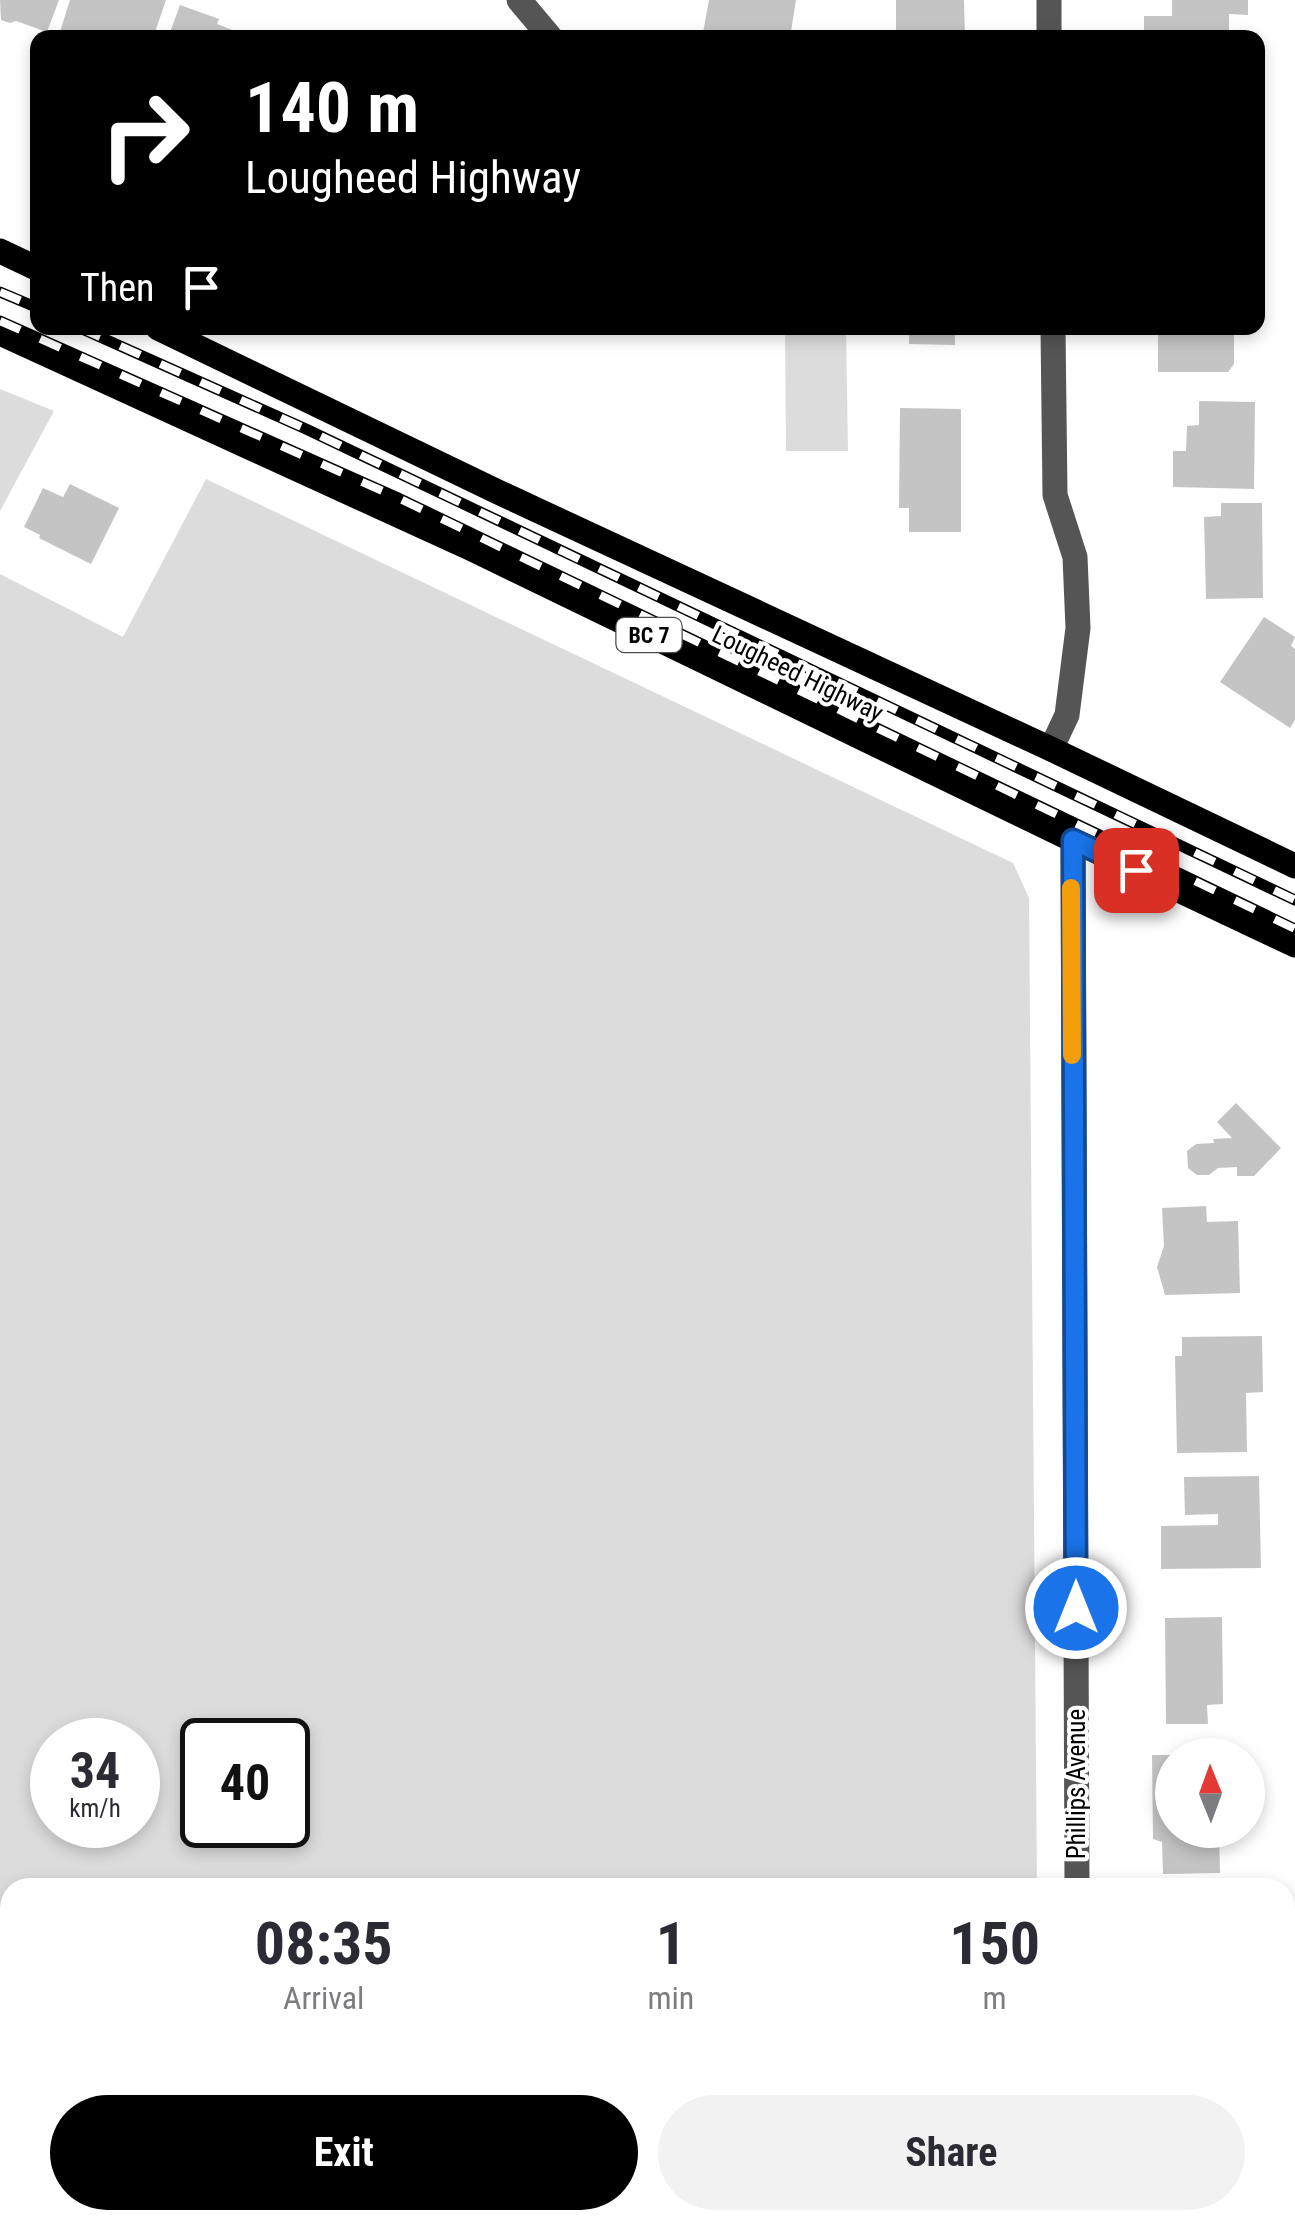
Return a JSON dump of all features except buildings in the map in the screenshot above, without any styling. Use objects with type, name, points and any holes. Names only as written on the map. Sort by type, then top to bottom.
[{"type":"main road","points":[[0,251],[30,265]]},
{"type":"main road","name":"Lougheed Highway","points":[[0,333],[472,549],[1295,944]]},
{"type":"main road","name":"Lougheed Highway","points":[[173,335],[1295,866]]},
{"type":"street","points":[[519,0],[544,30]]},
{"type":"street","points":[[1048,0],[1049,30]]},
{"type":"street","points":[[1051,749],[1067,716],[1078,628],[1076,558],[1055,495],[1053,335]]},
{"type":"street","name":"Phillips Avenue","points":[[1073,840],[1077,1878]]},
{"type":"shaded area","points":[[785,335],[846,335],[848,451],[786,451]]},
{"type":"shaded area","points":[[0,389],[54,411],[0,511]]},
{"type":"shaded area","points":[[206,479],[1013,863],[1029,898],[1037,1878],[0,1878],[0,574],[123,637]]},
{"type":"railway","points":[[0,292],[30,305]]},
{"type":"railway","points":[[0,321],[30,334]]},
{"type":"railway","points":[[32,335],[396,497],[1295,929]]},
{"type":"railway","points":[[96,335],[306,429],[1295,900]]},
{"type":"slow traffic","points":[[1071,888],[1072,1055]]},
{"type":"route","points":[[1076,1608],[1073,840],[1136,870]]}]
